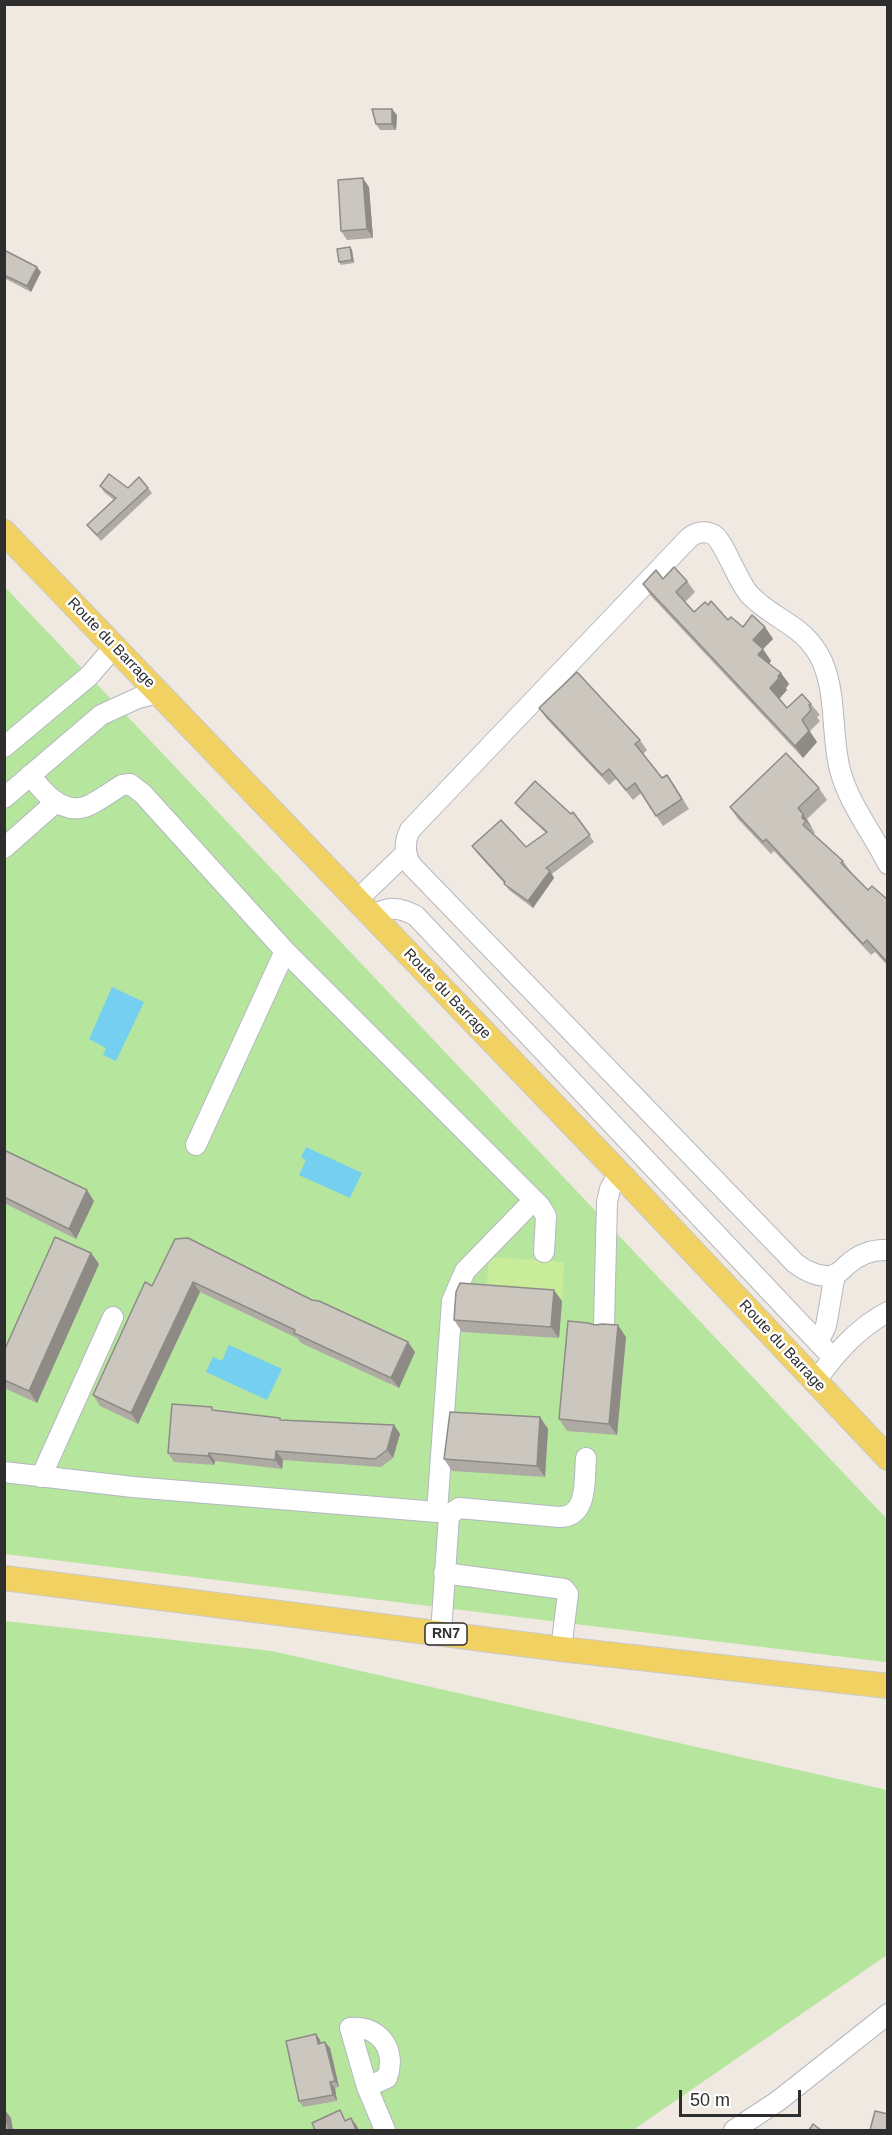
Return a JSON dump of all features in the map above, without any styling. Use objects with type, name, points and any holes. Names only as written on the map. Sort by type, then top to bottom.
[{"type":"main road","name":"Route du Barrage","points":[[4,532],[619,1173],[888,1458]]},
{"type":"main road","name":"RN7","points":[[4,1578],[561,1649],[888,1686]]},
{"type":"street","points":[[888,864],[851,800],[844,783],[837,756],[827,676],[817,652],[802,633],[771,613],[750,594],[740,581],[719,540],[705,532],[693,534],[688,538],[410,830],[406,840],[406,853],[411,865],[795,1263],[818,1274],[835,1274],[861,1255],[877,1250],[888,1250]]},
{"type":"street","points":[[4,747],[89,676],[115,646]]},
{"type":"street","points":[[4,798],[101,715],[138,698],[158,693]]},
{"type":"street","points":[[30,775],[49,798],[64,806],[81,808],[122,785],[130,784],[135,787],[285,951],[534,1200],[546,1216],[544,1252]]},
{"type":"street","points":[[4,848],[56,802]]},
{"type":"street","points":[[406,853],[365,908],[381,911],[392,908],[404,909],[416,916],[833,1358]]},
{"type":"street","points":[[196,1145],[285,951]]},
{"type":"street","points":[[604,1325],[607,1202],[610,1189],[619,1173]]},
{"type":"street","points":[[4,1472],[133,1487],[437,1512],[453,1301],[465,1271],[534,1200]]},
{"type":"street","points":[[818,1342],[826,1326],[835,1274]]},
{"type":"street","points":[[815,1382],[833,1358],[872,1321],[888,1312]]},
{"type":"street","points":[[41,1477],[113,1317]]},
{"type":"street","points":[[441,1633],[449,1515],[459,1508],[570,1516],[581,1504],[586,1458]]},
{"type":"street","points":[[444,1573],[564,1588],[568,1594],[561,1649]]},
{"type":"street","points":[[734,2130],[778,2101],[888,2014]]},
{"type":"street","points":[[367,2087],[386,2130]]},
{"type":"green space","points":[[4,586],[887,1519],[888,1656],[885,1662],[5,1554]]},
{"type":"green space","points":[[489,1257],[564,1262],[562,1301],[486,1296]]},
{"type":"green space","points":[[5,1621],[272,1651],[887,1790],[887,1955],[633,2130],[5,2130]]},
{"type":"water","points":[[112,987],[144,1002],[116,1061],[103,1055],[106,1048],[89,1039]]},
{"type":"water","points":[[306,1147],[362,1173],[350,1198],[299,1175],[306,1160],[301,1157]]},
{"type":"water","points":[[229,1345],[282,1369],[267,1400],[206,1372],[213,1357],[222,1361]]},
{"type":"building","points":[[372,109],[392,109],[392,124],[376,124]]},
{"type":"building","points":[[363,178],[367,229],[341,231],[338,180]]},
{"type":"building","points":[[350,247],[352,260],[339,262],[337,249]]},
{"type":"building","points":[[4,250],[37,267],[27,286],[4,275]]},
{"type":"building","points":[[109,474],[128,488],[139,477],[148,488],[97,535],[87,525],[116,498],[100,486]]},
{"type":"building","points":[[674,567],[687,581],[676,592],[694,612],[705,602],[708,605],[711,601],[728,620],[731,617],[743,627],[752,615],[765,627],[753,640],[763,649],[758,655],[781,673],[770,688],[787,708],[802,694],[811,704],[809,705],[811,710],[802,720],[809,731],[795,746],[643,584],[656,570],[663,579]]},
{"type":"building","points":[[577,672],[640,740],[635,744],[662,778],[667,775],[682,799],[656,816],[635,783],[626,790],[609,769],[602,775],[539,708]]},
{"type":"building","points":[[786,753],[819,788],[798,808],[803,814],[802,818],[806,821],[803,825],[843,861],[841,863],[868,890],[872,886],[888,900],[888,963],[867,940],[863,944],[766,839],[763,842],[730,807]]},
{"type":"building","points":[[535,781],[571,814],[573,812],[590,835],[546,868],[550,871],[528,901],[504,884],[505,882],[472,846],[501,820],[526,847],[547,832],[515,803]]},
{"type":"building","points":[[4,1150],[87,1190],[69,1229],[4,1197]]},
{"type":"building","points":[[55,1237],[91,1253],[29,1391],[4,1380],[4,1351]]},
{"type":"building","points":[[188,1238],[312,1300],[319,1301],[408,1342],[391,1378],[294,1333],[295,1330],[193,1282],[131,1413],[93,1395],[145,1282],[152,1286],[175,1239]]},
{"type":"building","points":[[460,1283],[554,1290],[551,1327],[454,1320],[456,1292]]},
{"type":"building","points":[[568,1321],[595,1325],[618,1325],[609,1424],[559,1419]]},
{"type":"building","points":[[172,1404],[212,1407],[212,1410],[280,1418],[280,1420],[394,1425],[387,1450],[375,1459],[276,1451],[275,1460],[209,1453],[208,1456],[168,1453]]},
{"type":"building","points":[[450,1412],[540,1417],[537,1466],[444,1459]]},
{"type":"building","points":[[316,2034],[318,2044],[325,2042],[335,2081],[330,2082],[333,2095],[299,2101],[286,2041]]},
{"type":"building","points":[[5,2110],[8,2130],[4,2130]]},
{"type":"building","points":[[340,2110],[345,2121],[351,2118],[356,2130],[315,2130],[312,2123]]},
{"type":"building","points":[[875,2111],[888,2114],[888,2130],[870,2130]]},
{"type":"building","points":[[813,2124],[821,2130],[809,2130]]}]
